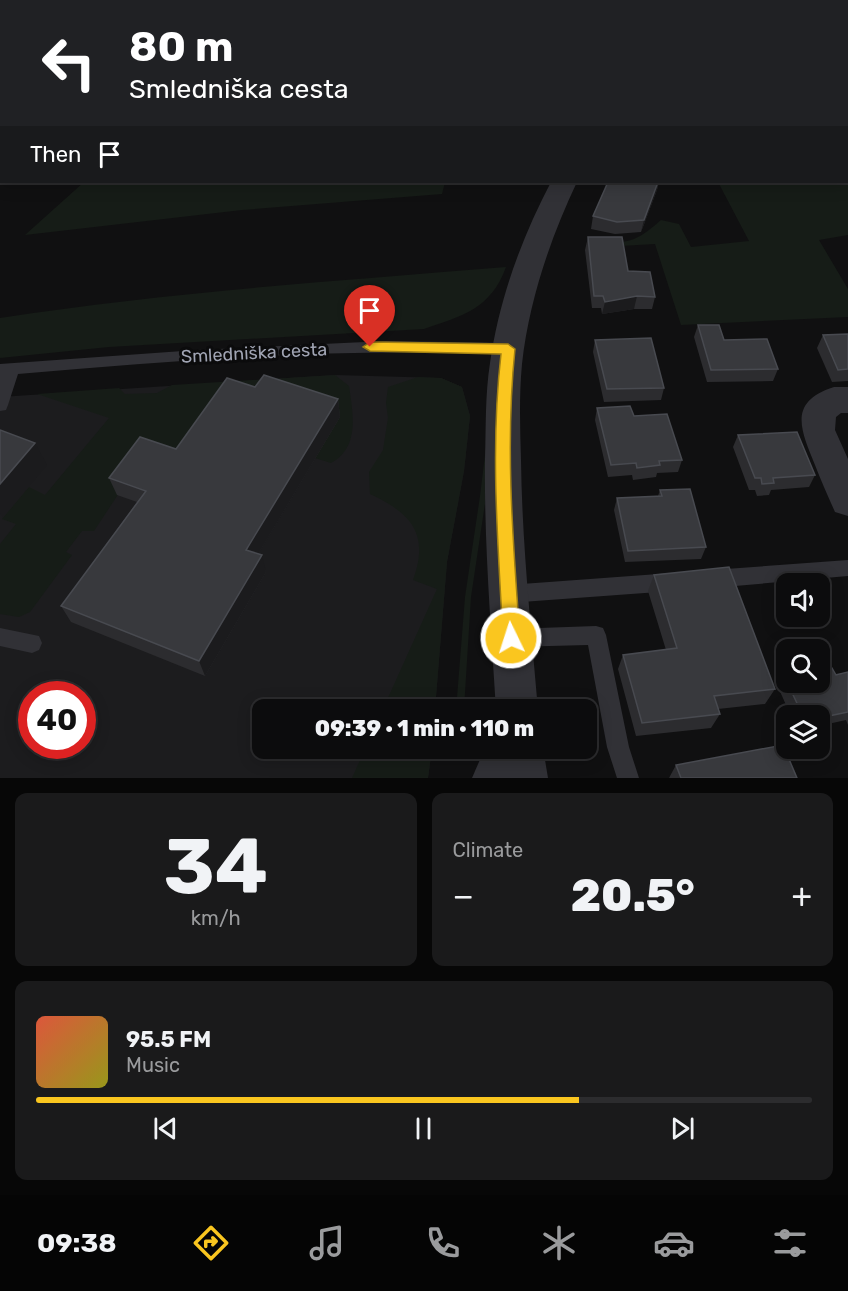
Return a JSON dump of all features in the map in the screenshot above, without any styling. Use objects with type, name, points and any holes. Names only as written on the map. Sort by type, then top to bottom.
[{"type":"street","points":[[516,699],[502,497],[503,394],[508,349],[533,255],[546,215],[563,183]]},
{"type":"street","points":[[848,400],[834,400],[819,412],[818,430],[848,501]]},
{"type":"street","points":[[495,778],[503,759]]},
{"type":"street","points":[[522,759],[525,778]]},
{"type":"lane","name":"Smledniška cesta","points":[[6,370],[115,360],[370,347],[508,349]]},
{"type":"lane","points":[[0,405],[6,370]]},
{"type":"lane","points":[[508,594],[848,568]]},
{"type":"lane","points":[[511,638],[596,635],[618,747],[628,778]]},
{"type":"lane","points":[[0,637],[32,643]]},
{"type":"shaded area","points":[[83,183],[445,183],[442,194],[242,210],[25,235]]},
{"type":"shaded area","points":[[719,183],[848,183],[848,235],[819,240],[848,289],[848,317],[681,325],[655,244],[586,248],[591,238],[613,242],[629,241],[644,234],[661,220],[679,224],[691,247],[749,241]]},
{"type":"shaded area","points":[[506,267],[492,293],[474,309],[424,329],[109,347],[0,358],[0,318],[189,294]]},
{"type":"shaded area","points":[[335,375],[441,378],[462,387],[470,416],[464,471],[447,562],[436,699],[252,699],[252,759],[431,759],[428,778],[0,778],[0,397]]},
{"type":"shaded area","points":[[335,375],[349,386],[353,418],[347,448],[331,463],[315,458],[179,452],[152,443],[94,531],[82,531],[66,552],[72,555],[30,612],[19,617],[0,614],[0,544],[16,524],[2,519],[29,487],[45,495],[109,418],[37,394],[119,388],[125,394],[157,393],[172,385]]},
{"type":"shaded area","points":[[418,377],[441,378],[462,387],[470,416],[464,471],[447,562],[436,699],[388,699],[437,589],[413,580],[418,564],[418,538],[406,517],[370,494],[369,472],[383,450],[388,418],[386,403],[388,387]]},
{"type":"shaded area","points":[[488,430],[486,497],[471,597],[465,699],[457,699],[465,597]]},
{"type":"shaded area","points":[[361,759],[431,759],[428,778],[352,778]]},
{"type":"building","points":[[608,183],[658,183],[644,220],[617,222],[593,216]]},
{"type":"building","points":[[588,237],[622,237],[628,271],[650,272],[655,297],[637,296],[605,302],[603,296],[594,296]]},
{"type":"building","points":[[698,325],[719,325],[724,340],[767,339],[778,369],[711,370]]},
{"type":"building","points":[[848,334],[848,369],[838,370],[823,335]]},
{"type":"building","points":[[651,338],[664,388],[607,389],[595,340]]},
{"type":"building","points":[[264,375],[338,399],[246,550],[262,555],[199,661],[61,606],[146,491],[109,478],[140,437],[176,449],[227,378],[255,387]]},
{"type":"building","points":[[630,406],[634,416],[667,414],[682,460],[659,461],[660,465],[637,468],[636,463],[611,465],[597,408]]},
{"type":"building","points":[[0,430],[35,443],[0,484]]},
{"type":"building","points":[[797,432],[815,475],[773,478],[774,483],[762,484],[761,478],[755,478],[738,435]]},
{"type":"building","points":[[690,489],[706,547],[628,551],[617,498],[662,496],[660,490]]},
{"type":"building","points":[[729,567],[775,689],[714,696],[720,714],[642,723],[623,655],[677,648],[654,575]]},
{"type":"building","points":[[830,668],[836,675],[848,672],[848,712],[830,716],[830,705],[798,705],[792,693],[830,693]]},
{"type":"building","points":[[776,746],[776,759],[789,759],[797,778],[681,778],[676,765]]},
{"type":"route","points":[[370,347],[508,349],[503,394],[502,497],[511,638]]}]
